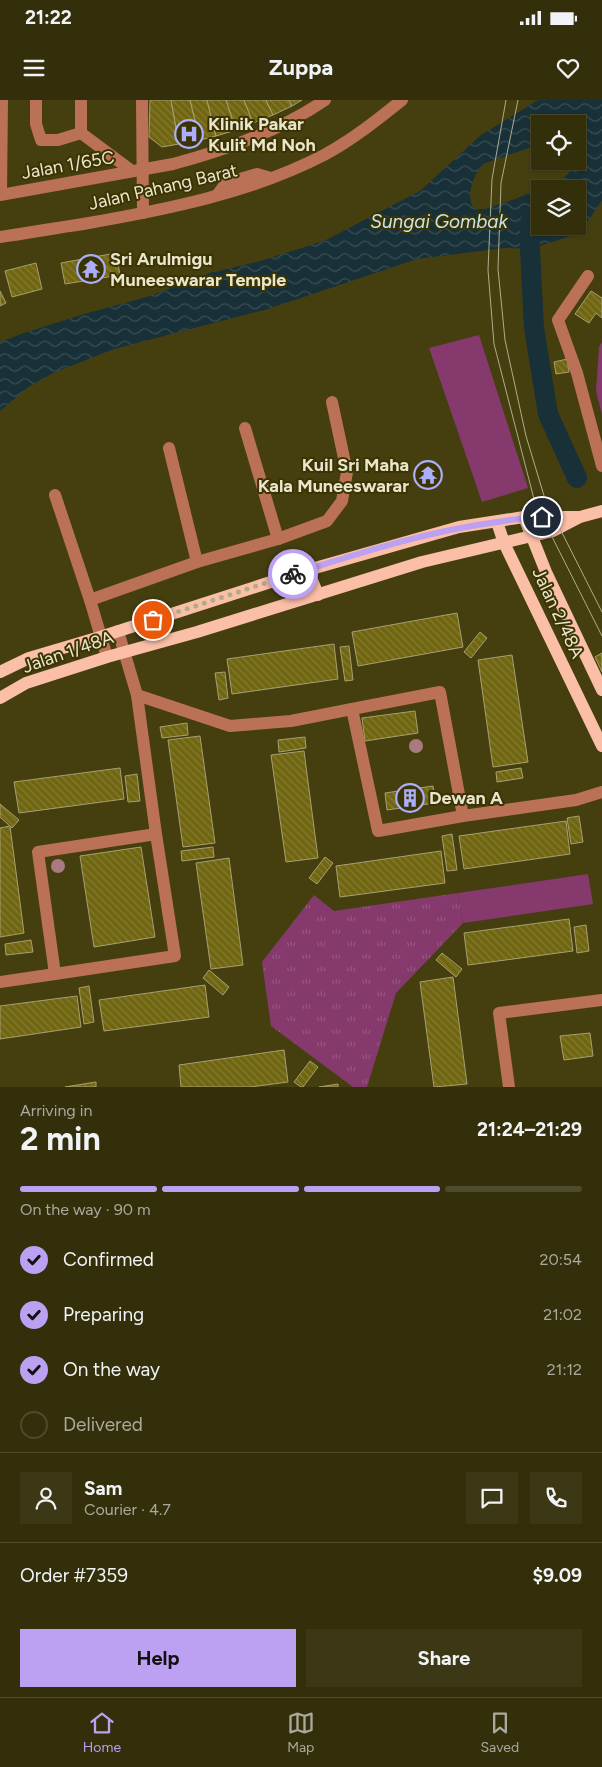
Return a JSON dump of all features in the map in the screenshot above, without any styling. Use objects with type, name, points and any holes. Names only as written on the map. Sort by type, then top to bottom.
[{"type":"main road","name":"Jalan 1/48A","points":[[0,698],[26,683],[107,657],[318,595],[422,562],[553,531],[580,517],[602,510]]},
{"type":"main road","name":"Jalan 1/48A","points":[[0,672],[29,658],[308,570],[458,527],[524,517],[580,517]]},
{"type":"main road","name":"Jalan 2/48A","points":[[524,517],[546,572],[602,690]]},
{"type":"main road","name":"Jalan 2/48A","points":[[497,522],[504,543],[602,746]]},
{"type":"main road","points":[[308,570],[318,595]]},
{"type":"street","points":[[0,194],[2,100]]},
{"type":"street","points":[[36,100],[36,124],[41,140],[58,140],[81,133]]},
{"type":"street","points":[[81,100],[81,133]]},
{"type":"street","points":[[142,100],[137,170],[144,213]]},
{"type":"street","name":"Jalan 1/65C","points":[[0,194],[173,164],[224,149],[288,121],[325,100]]},
{"type":"street","name":"Jalan Pahang Barat","points":[[0,237],[144,213],[218,194],[289,172],[326,154],[402,100]]},
{"type":"street","points":[[81,133],[137,170]]},
{"type":"street","points":[[588,276],[558,320],[577,373],[602,466]]},
{"type":"street","points":[[90,600],[197,562],[278,539],[327,521],[342,501],[347,472],[332,402]]},
{"type":"street","points":[[245,428],[278,539]]},
{"type":"street","points":[[169,448],[197,562]]},
{"type":"street","points":[[55,495],[107,657]]},
{"type":"street","points":[[0,982],[175,956],[136,695],[118,631]]},
{"type":"street","points":[[136,695],[230,726],[291,721],[440,692],[463,816]]},
{"type":"street","points":[[352,709],[378,831],[463,816],[576,800],[602,792]]},
{"type":"street","points":[[55,974],[38,852],[156,834]]},
{"type":"street","points":[[509,1087],[499,1013],[602,1000]]},
{"type":"green space","points":[[479,335],[528,488],[482,502],[429,348]]},
{"type":"green space","points":[[602,342],[602,415],[596,391],[599,347]]},
{"type":"green space","points":[[588,874],[593,904],[463,923],[458,893]]},
{"type":"green space","points":[[458,893],[463,923],[396,993],[367,1087],[353,1087],[271,1026],[262,962],[314,895],[334,911]]},
{"type":"water","name":"Sungai Gombak","points":[[538,100],[602,100],[602,200],[586,224],[586,180],[560,180],[571,170],[586,170],[586,115],[531,115],[531,147],[483,164],[476,173],[470,193],[470,199],[475,209],[485,209],[531,192],[531,235],[574,235],[530,249],[505,248],[417,259],[268,309],[114,349],[53,373],[27,388],[0,411],[0,342],[84,314],[150,296],[210,273],[260,261],[324,241],[420,191],[481,135]]},
{"type":"building","points":[[150,100],[171,100],[179,144],[162,147],[149,137]]},
{"type":"building","points":[[171,100],[190,100],[200,140],[179,144]]},
{"type":"building","points":[[190,100],[207,100],[216,136],[200,140]]},
{"type":"building","points":[[207,100],[226,100],[236,130],[216,136]]},
{"type":"building","points":[[226,100],[244,100],[253,123],[236,130]]},
{"type":"building","points":[[244,100],[266,100],[273,115],[253,123]]},
{"type":"building","points":[[266,100],[289,100],[292,106],[273,115]]},
{"type":"building","points":[[289,100],[302,100],[292,106]]},
{"type":"building","name":"Sri Arulmigu Muneeswarar Temple","points":[[116,253],[120,275],[65,284],[61,263]]},
{"type":"building","points":[[36,263],[42,289],[12,297],[5,271]]},
{"type":"building","points":[[0,291],[6,303],[0,306]]},
{"type":"building","points":[[591,291],[602,298],[602,318],[596,313],[589,323],[575,314]]},
{"type":"building","points":[[567,359],[569,372],[556,374],[554,362]]},
{"type":"building","points":[[457,613],[463,647],[358,666],[352,632]]},
{"type":"building","points":[[480,632],[487,638],[471,658],[464,652]]},
{"type":"building","points":[[334,644],[338,679],[232,694],[227,659]]},
{"type":"building","points":[[349,646],[353,680],[345,681],[340,647]]},
{"type":"building","points":[[602,653],[602,672],[595,657]]},
{"type":"building","points":[[512,655],[528,762],[493,767],[478,660]]},
{"type":"building","points":[[225,672],[228,698],[219,700],[215,673]]},
{"type":"building","points":[[415,711],[418,733],[365,741],[362,718]]},
{"type":"building","points":[[187,723],[188,735],[162,738],[160,727]]},
{"type":"building","points":[[200,736],[215,843],[183,847],[168,740]]},
{"type":"building","points":[[305,737],[306,748],[279,752],[278,740]]},
{"type":"building","points":[[304,751],[318,858],[286,862],[271,755]]},
{"type":"building","points":[[120,768],[124,799],[19,813],[14,782]]},
{"type":"building","points":[[521,768],[523,778],[497,782],[496,772]]},
{"type":"building","points":[[137,774],[140,801],[128,802],[125,776]]},
{"type":"building","name":"Dewan A","points":[[433,786],[435,803],[387,810],[385,793]]},
{"type":"building","points":[[0,804],[19,820],[12,828],[0,817]]},
{"type":"building","points":[[579,816],[583,842],[571,844],[567,818]]},
{"type":"building","points":[[566,821],[570,854],[464,869],[459,836]]},
{"type":"building","points":[[10,826],[24,933],[0,937],[0,828]]},
{"type":"building","points":[[452,834],[457,870],[447,871],[442,836]]},
{"type":"building","points":[[141,847],[155,937],[94,947],[80,856]]},
{"type":"building","points":[[213,847],[214,857],[182,861],[181,851]]},
{"type":"building","points":[[441,851],[445,883],[340,897],[336,866]]},
{"type":"building","points":[[325,857],[333,863],[317,884],[309,878]]},
{"type":"building","points":[[229,858],[243,965],[211,969],[196,863]]},
{"type":"building","points":[[569,919],[573,951],[468,965],[464,933]]},
{"type":"building","points":[[586,925],[589,951],[577,953],[574,927]]},
{"type":"building","points":[[31,940],[33,952],[6,955],[5,944]]},
{"type":"building","points":[[442,953],[462,969],[456,977],[436,960]]},
{"type":"building","points":[[209,970],[229,987],[223,995],[203,978]]},
{"type":"building","points":[[453,977],[467,1084],[434,1087],[420,982]]},
{"type":"building","points":[[205,985],[209,1017],[104,1031],[99,1000]]},
{"type":"building","points":[[89,986],[94,1022],[84,1024],[79,988]]},
{"type":"building","points":[[77,996],[81,1027],[0,1039],[0,1006]]},
{"type":"building","points":[[590,1033],[593,1056],[564,1060],[560,1036]]},
{"type":"building","points":[[284,1050],[288,1082],[250,1087],[181,1087],[179,1065]]},
{"type":"building","points":[[310,1061],[318,1067],[303,1087],[301,1087],[294,1082]]},
{"type":"building","points":[[96,1082],[96,1087],[65,1087]]},
{"type":"building","points":[[338,1084],[338,1087],[319,1087]]},
{"type":"waterway","points":[[530,222],[534,328],[548,414],[577,478]]},
{"type":"tram line","points":[[506,100],[492,179],[488,270],[494,344],[535,503],[602,636]]},
{"type":"tram line","points":[[518,100],[501,183],[498,269],[505,340],[526,436],[545,499],[602,612]]},
{"type":"way so far","points":[[153,620],[293,574]]},
{"type":"place","name":"Klinik Pakar Kulit Md Noh","points":[[189,134]]},
{"type":"place","name":"Sri Arulmigu Muneeswarar Temple","points":[[91,269]]},
{"type":"place","name":"Kuil Sri Maha Kala Muneeswarar","points":[[428,475]]},
{"type":"place","name":"Dewan A","points":[[410,798]]},
{"type":"route","points":[[293,574],[458,527],[524,517],[542,517]]}]
